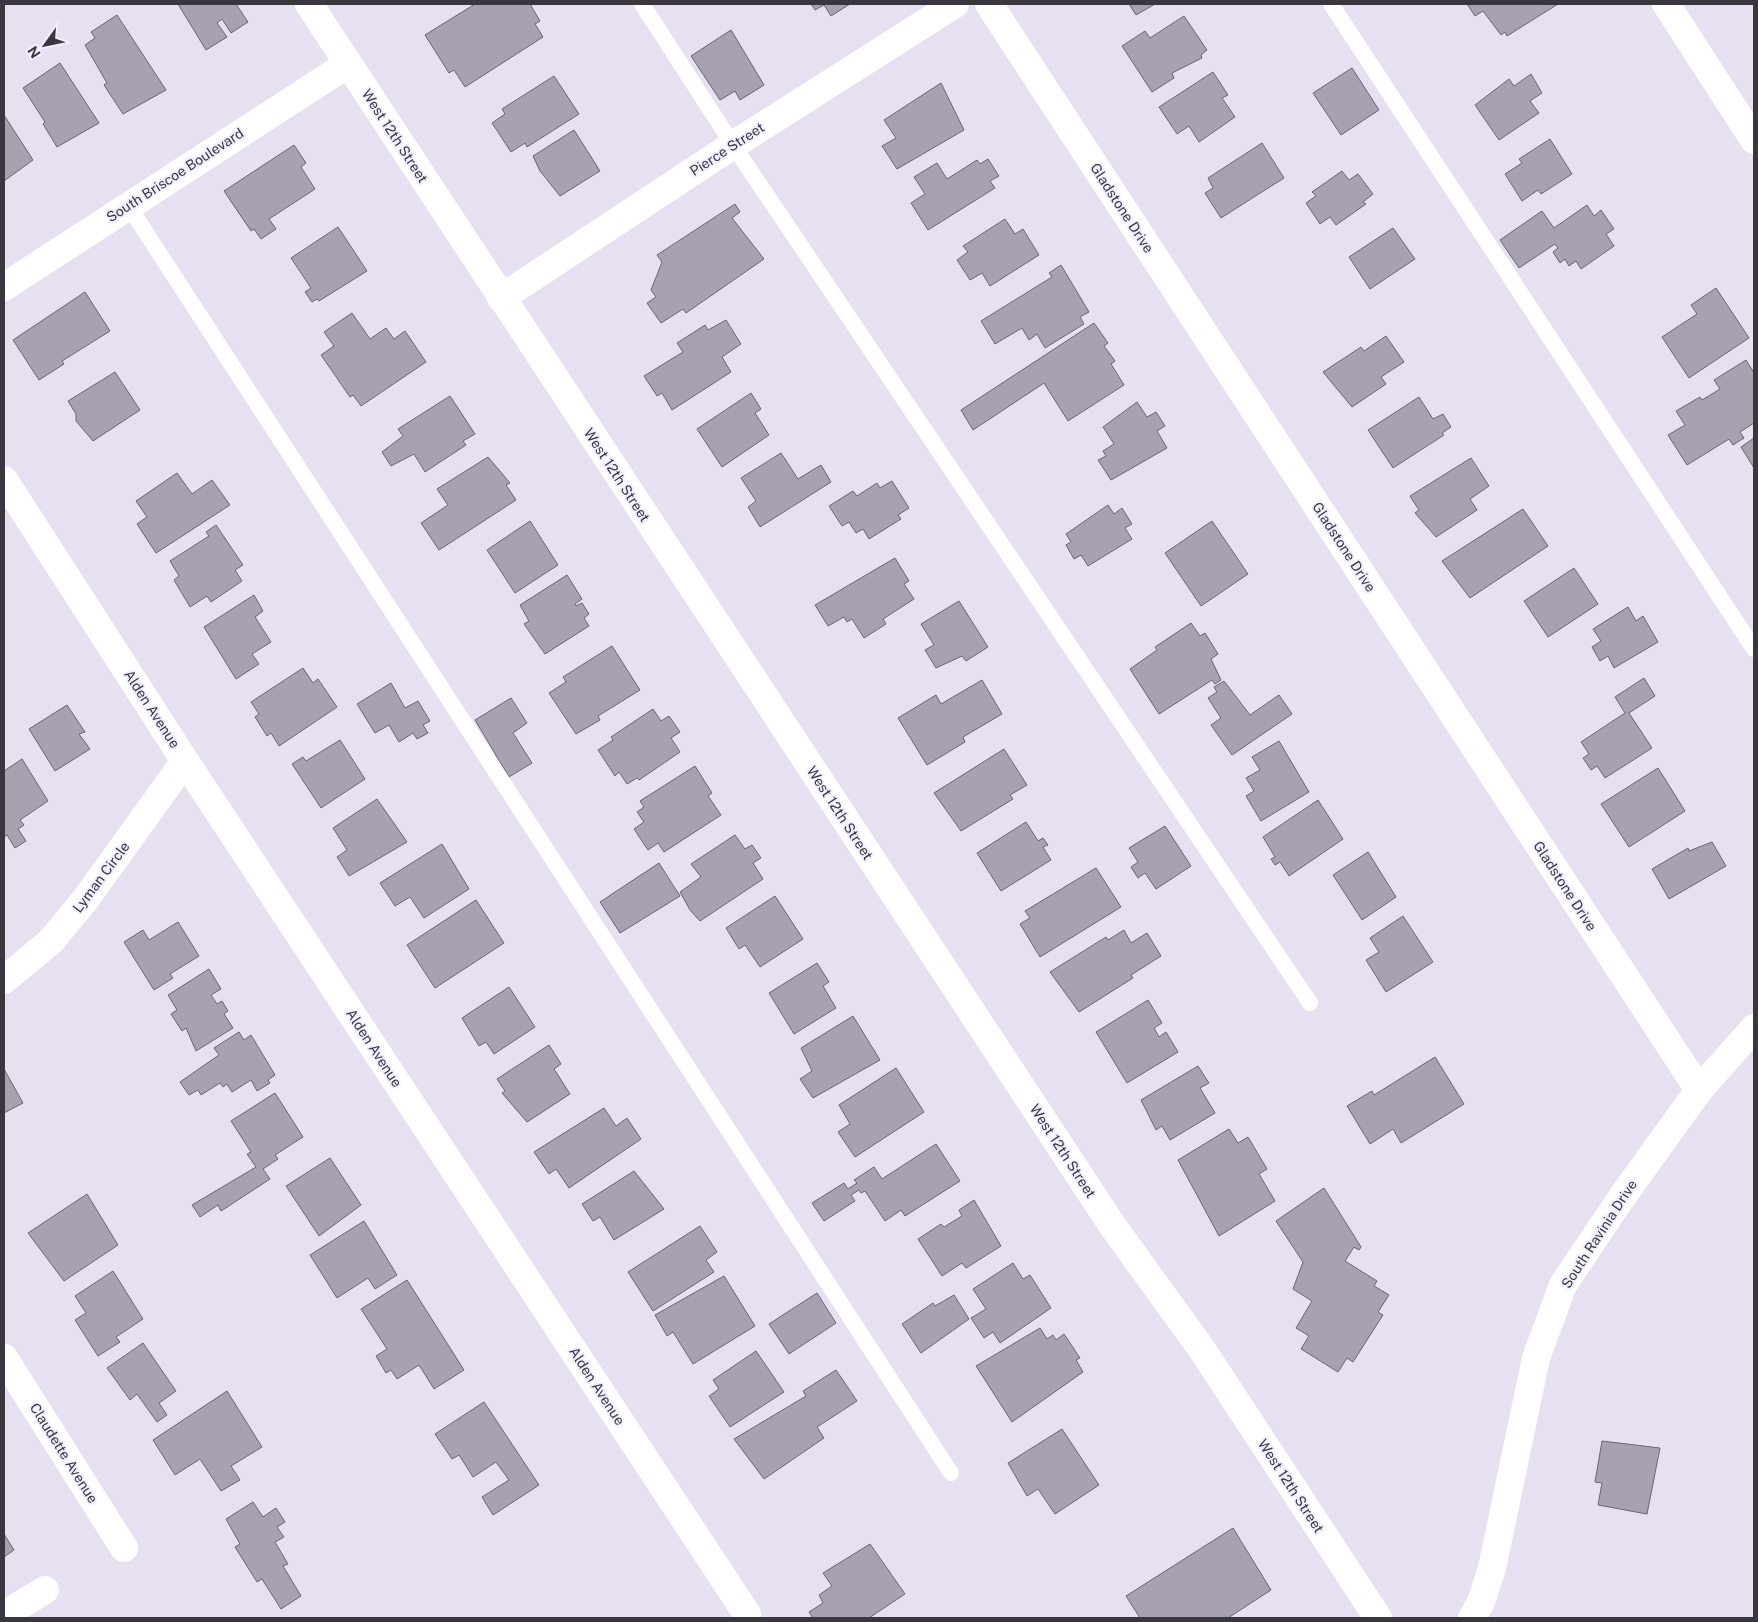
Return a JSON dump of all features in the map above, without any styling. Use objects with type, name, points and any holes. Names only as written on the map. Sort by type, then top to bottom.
[{"type":"street","name":"West 12th Street","points":[[309,4],[1112,1225],[1203,1351],[1378,1618]]},
{"type":"street","name":"Pierce Street","points":[[501,298],[733,144],[955,4]]},
{"type":"street","name":"Gladstone Drive","points":[[989,4],[1699,1090]]},
{"type":"street","points":[[1666,4],[1754,140]]},
{"type":"street","name":"South Briscoe Boulevard","points":[[4,287],[348,64]]},
{"type":"street","name":"Alden Avenue","points":[[4,480],[185,761],[747,1614]]},
{"type":"street","name":"Lyman Circle","points":[[4,980],[51,941],[85,900],[185,761]]},
{"type":"street","name":"South Ravinia Drive","points":[[1472,1618],[1482,1602],[1492,1568],[1536,1358],[1563,1286],[1622,1197],[1699,1090],[1754,1028]]},
{"type":"street","name":"Claudette Avenue","points":[[4,1358],[124,1548]]},
{"type":"street","points":[[4,1615],[45,1590]]},
{"type":"lane","points":[[642,4],[733,144],[1310,1003]]},
{"type":"lane","points":[[1331,4],[1754,649]]},
{"type":"lane","points":[[128,205],[951,1473]]},
{"type":"building","points":[[178,4],[236,4],[248,22],[231,33],[222,19],[217,23],[227,37],[206,50]]},
{"type":"building","points":[[475,4],[530,4],[540,21],[535,24],[543,37],[465,87],[454,70],[449,73],[425,35]]},
{"type":"building","points":[[811,4],[850,4],[831,16],[824,5],[815,10]]},
{"type":"building","points":[[1129,4],[1155,4],[1136,15]]},
{"type":"building","points":[[1467,4],[1558,4],[1507,36],[1505,32],[1501,35],[1483,11],[1475,16]]},
{"type":"building","points":[[117,15],[166,90],[123,114],[104,85],[107,83],[85,45],[95,38],[91,32]]},
{"type":"building","points":[[1184,16],[1207,50],[1201,55],[1202,58],[1172,73],[1174,78],[1152,92],[1122,46],[1145,31],[1150,38]]},
{"type":"building","points":[[731,30],[764,85],[740,100],[735,91],[720,100],[691,56]]},
{"type":"building","points":[[60,63],[99,123],[57,147],[43,124],[45,122],[23,88]]},
{"type":"building","points":[[1352,68],[1379,110],[1341,135],[1313,93]]},
{"type":"building","points":[[1213,72],[1228,95],[1222,98],[1235,117],[1199,142],[1189,126],[1177,134],[1159,107]]},
{"type":"building","points":[[1531,74],[1542,93],[1530,101],[1539,113],[1499,140],[1475,105],[1509,79],[1514,86]]},
{"type":"building","points":[[554,76],[579,114],[527,147],[525,143],[511,152],[492,123],[505,114],[502,109]]},
{"type":"building","points":[[941,83],[964,130],[897,169],[882,146],[896,138],[884,120]]},
{"type":"building","points":[[4,115],[33,160],[4,181]]},
{"type":"building","points":[[574,130],[600,171],[560,196],[540,171],[533,156]]},
{"type":"building","points":[[1550,139],[1572,174],[1541,194],[1538,190],[1522,201],[1505,174],[1522,163],[1519,159]]},
{"type":"building","points":[[1262,143],[1284,178],[1221,218],[1205,193],[1213,188],[1208,178]]},
{"type":"building","points":[[294,145],[306,163],[301,167],[315,189],[269,219],[276,229],[261,239],[254,229],[251,231],[224,191]]},
{"type":"building","points":[[988,159],[999,176],[990,181],[995,188],[928,230],[911,203],[925,194],[914,177],[937,163],[947,179],[977,160],[980,164]]},
{"type":"building","points":[[1342,171],[1349,180],[1358,174],[1373,194],[1363,202],[1366,204],[1336,225],[1330,217],[1320,224],[1306,203],[1316,196],[1312,192]]},
{"type":"building","points":[[735,204],[740,212],[732,218],[764,259],[686,313],[683,309],[661,323],[647,303],[656,297],[651,290],[662,262],[657,255]]},
{"type":"building","points":[[1587,205],[1594,216],[1601,210],[1614,229],[1606,234],[1614,246],[1581,269],[1576,261],[1569,266],[1565,259],[1560,263],[1553,252],[1558,248],[1555,244],[1519,268],[1500,240],[1542,211],[1554,228]]},
{"type":"building","points":[[1005,219],[1015,234],[1023,229],[1039,255],[990,286],[982,273],[970,280],[957,260],[968,252],[963,246]]},
{"type":"building","points":[[338,227],[367,271],[319,301],[317,299],[312,302],[305,292],[311,288],[291,258]]},
{"type":"building","points":[[1393,228],[1415,259],[1370,289],[1349,257]]},
{"type":"building","points":[[1061,265],[1089,312],[1080,317],[1084,324],[1045,348],[1037,334],[1029,340],[1022,328],[995,344],[981,321],[1052,277],[1049,273]]},
{"type":"building","points":[[1716,288],[1749,338],[1689,378],[1662,337],[1697,314],[1691,305]]},
{"type":"building","points":[[85,292],[110,331],[62,361],[64,364],[39,380],[13,340]]},
{"type":"building","points":[[352,313],[370,339],[386,328],[394,339],[405,331],[426,362],[361,406],[353,395],[350,397],[321,355],[334,346],[324,332]]},
{"type":"building","points":[[726,320],[741,344],[722,357],[731,372],[672,410],[662,393],[657,396],[644,376],[683,352],[677,343],[705,325],[708,330]]},
{"type":"building","points":[[1094,323],[1108,343],[1104,346],[1115,361],[1111,364],[1124,385],[1068,421],[1044,383],[973,430],[961,410]]},
{"type":"building","points":[[1386,336],[1404,362],[1381,377],[1386,384],[1352,407],[1323,372],[1361,347],[1364,351]]},
{"type":"building","points":[[1746,360],[1754,373],[1754,423],[1740,432],[1744,438],[1733,445],[1729,439],[1687,465],[1668,435],[1685,425],[1676,411],[1700,397],[1702,400],[1720,389],[1714,380]]},
{"type":"building","points":[[115,372],[140,410],[93,441],[76,421],[76,414],[68,401]]},
{"type":"building","points":[[751,393],[761,409],[755,413],[769,435],[722,467],[697,429]]},
{"type":"building","points":[[450,396],[475,434],[463,441],[466,445],[425,472],[414,454],[391,466],[382,452],[403,436],[398,429]]},
{"type":"building","points":[[1419,397],[1433,419],[1443,414],[1451,427],[1442,433],[1444,435],[1393,468],[1368,430]]},
{"type":"building","points":[[1137,402],[1147,417],[1156,412],[1165,426],[1157,431],[1167,448],[1111,480],[1098,460],[1106,456],[1103,451],[1114,444],[1103,427]]},
{"type":"building","points":[[1754,438],[1754,468],[1741,447]]},
{"type":"building","points":[[781,453],[798,479],[821,465],[831,482],[760,527],[748,507],[756,501],[741,478]]},
{"type":"building","points":[[488,457],[510,483],[506,485],[516,500],[439,550],[421,523],[448,505],[437,489]]},
{"type":"building","points":[[1471,458],[1489,486],[1470,499],[1477,510],[1436,537],[1415,513],[1419,510],[1410,496]]},
{"type":"building","points":[[177,473],[192,494],[212,480],[230,505],[156,553],[137,524],[147,517],[136,501]]},
{"type":"building","points":[[892,481],[909,508],[898,515],[901,519],[869,539],[863,529],[856,533],[849,522],[842,526],[829,506],[853,491],[857,496],[877,483],[880,488]]},
{"type":"building","points":[[1108,505],[1114,514],[1122,508],[1132,524],[1125,528],[1132,539],[1088,566],[1081,555],[1074,559],[1066,545],[1071,542],[1066,534]]},
{"type":"building","points":[[1523,509],[1548,546],[1470,598],[1442,561]]},
{"type":"building","points":[[530,521],[558,565],[515,593],[487,550]]},
{"type":"building","points":[[1212,521],[1248,574],[1201,606],[1165,553]]},
{"type":"building","points":[[216,525],[243,565],[235,570],[242,581],[211,602],[207,596],[190,607],[174,580],[179,576],[170,561],[209,536],[206,532]]},
{"type":"building","points":[[895,558],[909,581],[904,584],[914,599],[883,619],[886,624],[864,638],[852,619],[847,622],[844,617],[828,626],[815,605]]},
{"type":"building","points":[[1574,568],[1598,604],[1548,637],[1524,601]]},
{"type":"building","points":[[567,575],[582,599],[575,604],[576,606],[582,603],[589,614],[584,618],[589,626],[545,654],[524,624],[529,621],[520,605]]},
{"type":"building","points":[[254,595],[263,611],[255,617],[271,642],[252,654],[259,664],[236,679],[204,627]]},
{"type":"building","points":[[959,601],[988,647],[966,661],[962,656],[936,668],[925,650],[934,645],[921,624]]},
{"type":"building","points":[[1628,607],[1636,621],[1643,616],[1658,642],[1614,668],[1608,656],[1600,661],[1592,647],[1601,641],[1593,629]]},
{"type":"building","points":[[1191,623],[1200,636],[1205,633],[1218,654],[1211,659],[1221,680],[1215,684],[1212,680],[1159,714],[1130,669],[1157,650],[1155,647]]},
{"type":"building","points":[[612,646],[640,690],[598,716],[600,720],[576,734],[549,693],[566,682],[563,677]]},
{"type":"building","points":[[303,668],[313,683],[318,679],[337,707],[279,746],[271,733],[267,736],[255,717],[259,714],[251,702]]},
{"type":"building","points":[[1644,678],[1655,696],[1629,713],[1652,748],[1605,778],[1597,766],[1591,770],[1583,758],[1589,754],[1581,742],[1625,713],[1615,697]]},
{"type":"building","points":[[982,680],[1002,714],[963,737],[965,742],[927,765],[898,718],[936,695],[941,704]]},
{"type":"building","points":[[1224,681],[1250,715],[1279,695],[1292,714],[1232,755],[1211,725],[1221,718],[1208,698],[1217,692],[1214,687]]},
{"type":"building","points":[[391,683],[405,708],[418,701],[430,721],[423,725],[428,733],[417,739],[413,733],[399,742],[389,725],[375,733],[357,704]]},
{"type":"building","points":[[511,698],[527,723],[513,733],[532,763],[509,777],[475,720]]},
{"type":"building","points":[[67,705],[85,732],[79,734],[90,749],[55,771],[29,729]]},
{"type":"building","points":[[653,709],[661,721],[669,716],[680,732],[671,738],[680,752],[639,780],[637,778],[627,784],[619,772],[615,776],[598,750],[613,740],[611,737]]},
{"type":"building","points":[[340,740],[365,779],[321,808],[292,764],[303,757],[306,761]]},
{"type":"building","points":[[1279,741],[1309,792],[1261,821],[1246,796],[1254,791],[1246,778],[1260,770],[1252,757]]},
{"type":"building","points":[[1004,749],[1027,785],[1010,795],[1013,799],[961,831],[934,793]]},
{"type":"building","points":[[22,759],[48,801],[20,820],[24,825],[18,829],[26,841],[15,848],[7,835],[4,837],[4,771]]},
{"type":"building","points":[[695,766],[712,793],[708,796],[721,815],[664,852],[658,843],[648,850],[634,829],[644,822],[637,812],[644,807],[640,801]]},
{"type":"building","points":[[1658,768],[1685,811],[1629,847],[1601,804]]},
{"type":"building","points":[[377,799],[407,842],[349,876],[337,857],[347,850],[333,828]]},
{"type":"building","points":[[1318,800],[1343,839],[1289,876],[1280,862],[1275,865],[1271,859],[1275,857],[1263,837]]},
{"type":"building","points":[[1026,822],[1038,841],[1043,838],[1048,845],[1043,847],[1051,860],[1001,891],[977,853]]},
{"type":"building","points":[[1165,826],[1191,866],[1156,889],[1145,873],[1138,878],[1131,867],[1138,862],[1129,848]]},
{"type":"building","points":[[735,835],[745,849],[752,845],[761,858],[753,863],[763,879],[700,921],[690,910],[680,892],[701,877],[691,864]]},
{"type":"building","points":[[1712,842],[1726,866],[1669,899],[1652,869],[1688,848],[1689,851]]},
{"type":"building","points":[[442,844],[469,889],[424,918],[410,897],[395,906],[380,883]]},
{"type":"building","points":[[1368,852],[1396,897],[1362,920],[1333,875]]},
{"type":"building","points":[[659,863],[680,896],[620,933],[600,902]]},
{"type":"building","points":[[1096,868],[1121,907],[1040,957],[1020,924],[1030,918],[1025,911]]},
{"type":"building","points":[[775,896],[803,939],[760,967],[745,945],[739,949],[726,928]]},
{"type":"building","points":[[476,900],[504,943],[435,988],[407,945]]},
{"type":"building","points":[[1403,916],[1433,962],[1386,992],[1366,960],[1379,952],[1370,938]]},
{"type":"building","points":[[178,922],[199,956],[170,974],[173,978],[154,990],[124,942],[143,930],[149,940]]},
{"type":"building","points":[[1124,930],[1131,943],[1147,933],[1161,956],[1131,975],[1133,978],[1079,1012],[1050,972],[1106,937],[1108,940]]},
{"type":"building","points":[[817,963],[829,982],[823,986],[836,1008],[794,1034],[769,993]]},
{"type":"building","points":[[209,969],[221,989],[211,995],[217,1004],[222,1001],[228,1011],[224,1014],[233,1028],[196,1051],[186,1028],[182,1031],[171,1014],[177,1010],[168,995]]},
{"type":"building","points":[[509,987],[535,1027],[494,1054],[486,1042],[479,1046],[462,1018]]},
{"type":"building","points":[[1148,1000],[1162,1023],[1154,1028],[1159,1037],[1166,1032],[1178,1052],[1127,1083],[1096,1032]]},
{"type":"building","points":[[853,1016],[880,1060],[813,1098],[800,1079],[812,1071],[801,1048]]},
{"type":"building","points":[[239,1032],[244,1040],[251,1035],[275,1075],[268,1080],[270,1083],[257,1091],[251,1080],[232,1092],[227,1084],[223,1087],[220,1083],[201,1095],[198,1090],[189,1095],[180,1082],[219,1055],[214,1048]]},
{"type":"building","points":[[549,1045],[561,1064],[554,1069],[570,1094],[527,1122],[502,1093],[505,1091],[497,1079]]},
{"type":"building","points":[[1435,1057],[1464,1104],[1401,1143],[1393,1129],[1370,1144],[1347,1106],[1372,1091],[1374,1095]]},
{"type":"building","points":[[1198,1066],[1209,1083],[1200,1088],[1215,1113],[1170,1140],[1162,1126],[1156,1130],[1141,1100]]},
{"type":"building","points":[[896,1068],[924,1112],[855,1157],[838,1132],[850,1124],[839,1105]]},
{"type":"building","points":[[4,1069],[23,1103],[4,1113]]},
{"type":"building","points":[[275,1093],[303,1137],[275,1155],[278,1159],[263,1169],[270,1179],[221,1211],[218,1205],[200,1217],[192,1205],[256,1167],[247,1154],[251,1152],[231,1121]]},
{"type":"building","points":[[604,1108],[616,1126],[627,1118],[641,1139],[569,1188],[556,1169],[549,1174],[534,1152]]},
{"type":"building","points":[[1229,1129],[1238,1143],[1248,1137],[1267,1169],[1259,1174],[1275,1201],[1219,1236],[1178,1160]]},
{"type":"building","points":[[936,1144],[960,1181],[905,1216],[901,1210],[885,1221],[865,1191],[861,1193],[859,1190],[851,1195],[855,1201],[824,1221],[812,1203],[844,1183],[848,1189],[857,1183],[854,1180],[874,1167],[882,1179]]},
{"type":"building","points":[[330,1158],[361,1205],[319,1236],[286,1186]]},
{"type":"building","points":[[634,1171],[664,1209],[614,1240],[600,1217],[593,1221],[582,1204]]},
{"type":"building","points":[[1324,1188],[1361,1247],[1359,1250],[1354,1247],[1345,1261],[1377,1281],[1374,1286],[1389,1295],[1378,1312],[1383,1315],[1353,1362],[1347,1358],[1338,1372],[1301,1349],[1309,1336],[1296,1328],[1312,1301],[1293,1289],[1303,1262],[1276,1221]]},
{"type":"building","points":[[87,1194],[118,1245],[64,1281],[28,1233]]},
{"type":"building","points":[[974,1200],[1001,1246],[966,1268],[962,1263],[942,1276],[918,1239],[941,1224],[944,1227],[962,1216],[959,1210]]},
{"type":"building","points":[[364,1221],[397,1275],[375,1289],[368,1278],[337,1298],[310,1255]]},
{"type":"building","points":[[700,1226],[717,1252],[706,1260],[714,1272],[653,1311],[628,1272]]},
{"type":"building","points":[[1013,1263],[1023,1279],[1030,1275],[1051,1308],[1000,1343],[993,1332],[984,1338],[971,1318],[986,1309],[973,1289]]},
{"type":"building","points":[[113,1271],[143,1319],[116,1337],[120,1342],[98,1356],[75,1320],[86,1313],[75,1296]]},
{"type":"building","points":[[724,1276],[755,1326],[693,1364],[673,1332],[667,1336],[655,1315]]},
{"type":"building","points":[[407,1280],[464,1370],[434,1389],[419,1365],[397,1379],[391,1370],[386,1373],[376,1356],[387,1349],[361,1309]]},
{"type":"building","points":[[817,1293],[836,1323],[789,1354],[769,1324]]},
{"type":"building","points":[[954,1295],[969,1319],[921,1353],[902,1324],[933,1303],[935,1306]]},
{"type":"building","points":[[1040,1328],[1047,1339],[1053,1335],[1056,1340],[1064,1334],[1080,1358],[1076,1360],[1083,1372],[1012,1422],[976,1366]]},
{"type":"building","points":[[143,1343],[176,1391],[159,1403],[167,1415],[157,1422],[137,1394],[130,1400],[107,1368]]},
{"type":"building","points":[[756,1351],[784,1392],[730,1427],[709,1396],[719,1389],[713,1380]]},
{"type":"building","points":[[836,1370],[857,1401],[817,1427],[824,1438],[764,1479],[734,1439],[806,1396],[803,1391]]},
{"type":"building","points":[[227,1391],[262,1447],[231,1466],[240,1480],[221,1491],[200,1459],[175,1475],[153,1440]]},
{"type":"building","points":[[484,1402],[539,1485],[493,1515],[482,1497],[509,1480],[496,1462],[473,1477],[459,1455],[452,1459],[435,1434]]},
{"type":"building","points":[[1062,1429],[1099,1485],[1055,1514],[1038,1489],[1027,1496],[1008,1463]]},
{"type":"building","points":[[1602,1441],[1660,1448],[1647,1514],[1598,1505],[1602,1483],[1595,1482]]},
{"type":"building","points":[[253,1502],[263,1517],[276,1508],[285,1522],[277,1527],[284,1537],[275,1542],[288,1564],[283,1566],[301,1596],[281,1609],[262,1579],[257,1582],[235,1547],[240,1544],[226,1519]]},
{"type":"building","points":[[1233,1528],[1271,1590],[1228,1618],[1140,1618],[1126,1596]]},
{"type":"building","points":[[4,1534],[14,1550],[4,1557]]},
{"type":"building","points":[[870,1544],[905,1594],[869,1618],[813,1618],[809,1612],[823,1603],[819,1595],[832,1586],[823,1573]]}]
